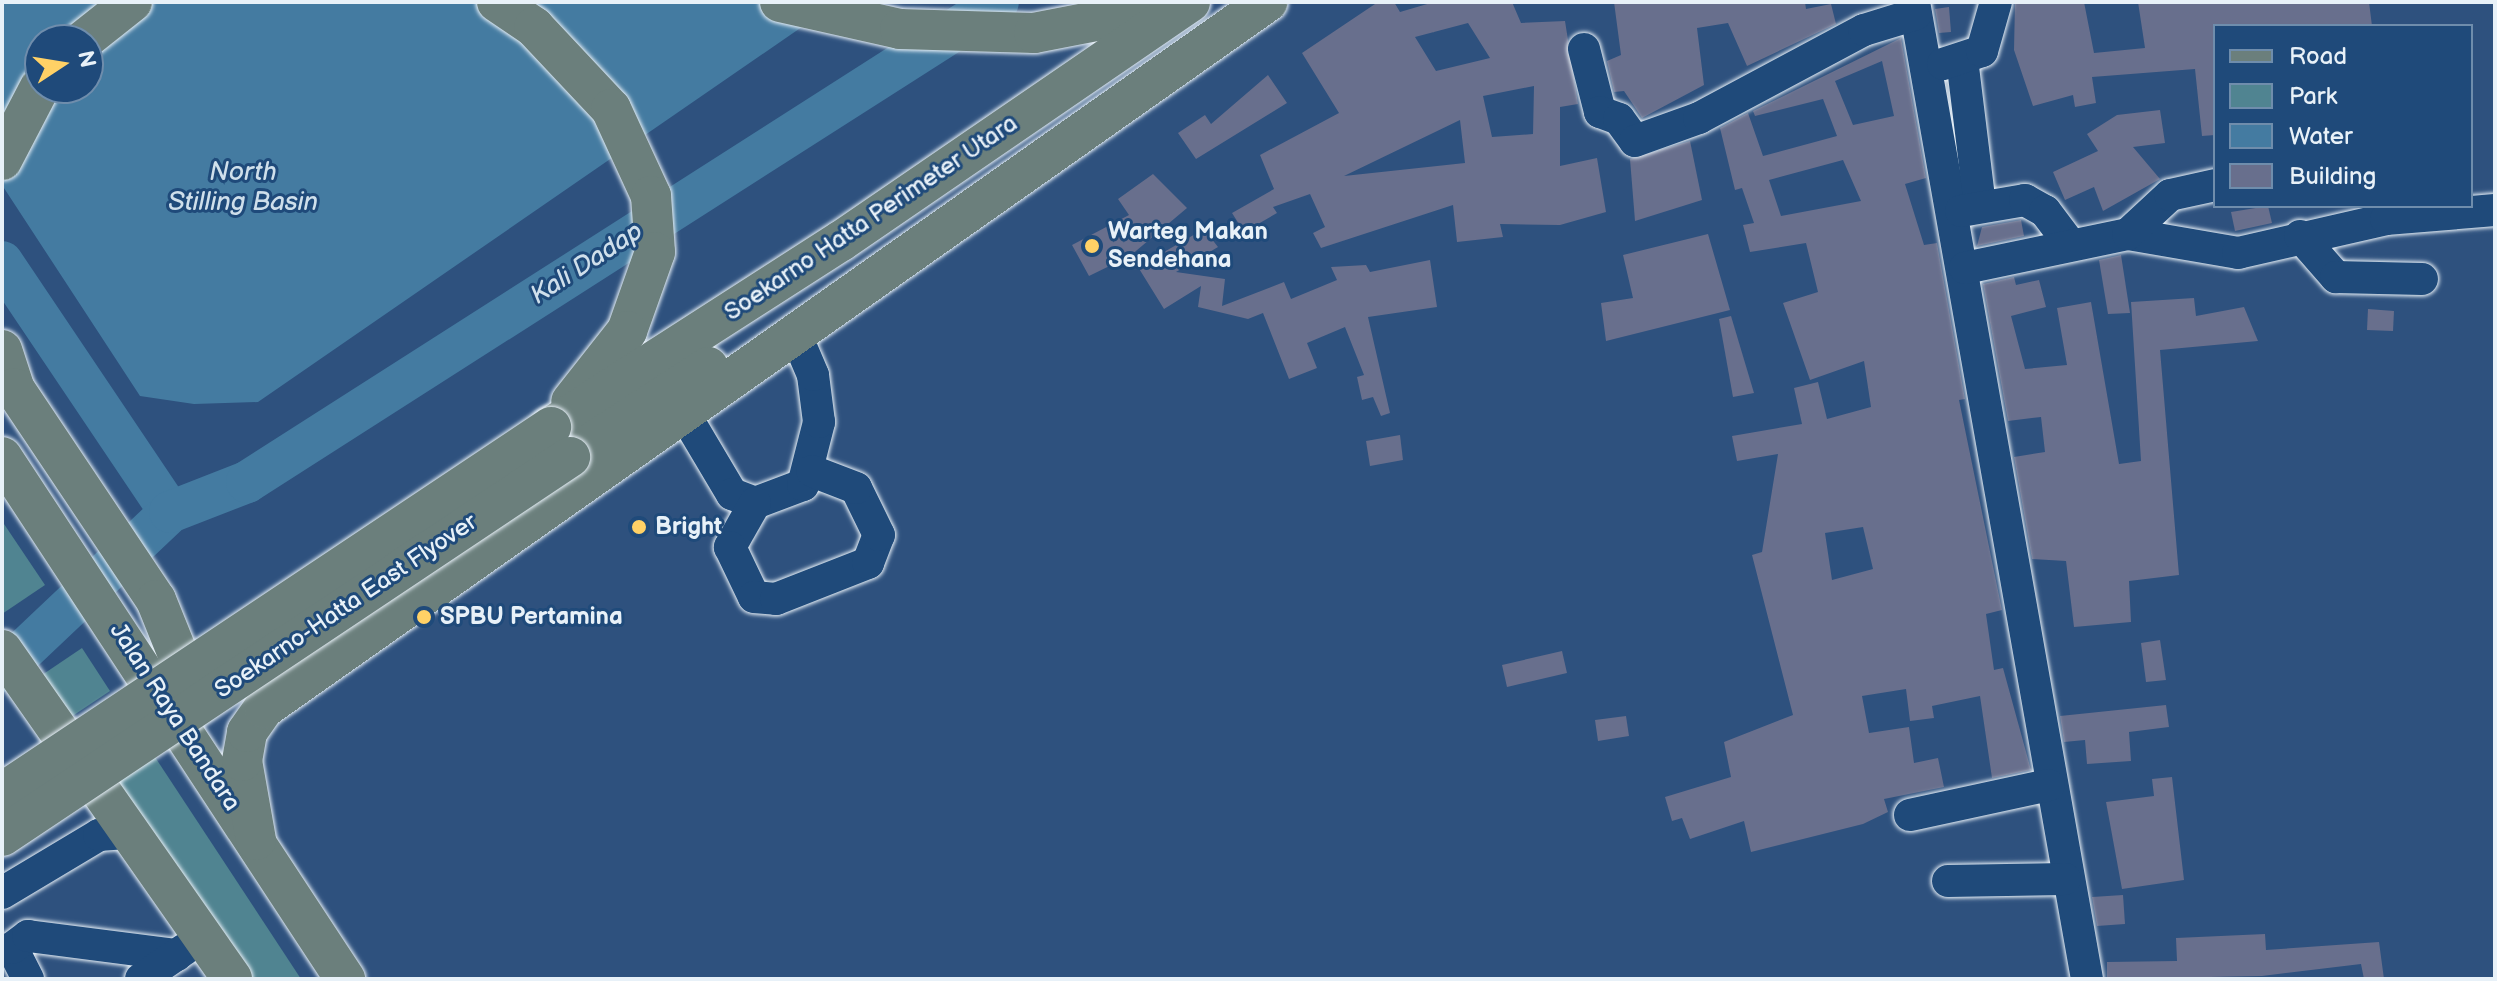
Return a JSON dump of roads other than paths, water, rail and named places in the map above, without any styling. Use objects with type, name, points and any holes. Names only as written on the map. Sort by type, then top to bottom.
[{"type":"main road","points":[[104,24],[132,2]]},
{"type":"main road","points":[[497,2],[534,27],[611,109],[644,172],[655,252],[627,331],[560,442]]},
{"type":"main road","points":[[780,2],[900,29],[1034,33],[1189,3]]},
{"type":"main road","points":[[256,840],[242,761],[247,732],[264,708],[685,415],[1072,135],[1267,2]]},
{"type":"main road","name":"Soekarno Hatta Perimeter Utara","points":[[560,442],[841,241],[1189,3]]},
{"type":"main road","points":[[2,160],[31,104]]},
{"type":"main road","points":[[560,442],[1072,135]]},
{"type":"main road","points":[[2,350],[14,388],[156,600],[211,739],[219,782]]},
{"type":"main road","name":"Soekarno-Hatta East Flyover","points":[[2,793],[560,442]]},
{"type":"main road","name":"Soekarno-Hatta East Flyover","points":[[2,836],[560,442]]},
{"type":"main road","name":"Jalan Raya Bandara","points":[[2,457],[129,645],[345,979]]},
{"type":"main road","points":[[13,666],[126,833],[190,946],[232,979]]},
{"type":"street","points":[[1927,68],[1982,51],[1996,2]]},
{"type":"street","points":[[1584,49],[1600,112],[1619,119],[1635,141],[1699,118],[1864,30],[1915,8],[1927,68],[1968,209]]},
{"type":"street","points":[[1962,59],[1968,209],[1965,268],[2065,879],[2087,979]]},
{"type":"street","points":[[2128,234],[2170,195],[2213,185]]},
{"type":"street","points":[[1968,209],[2035,203],[2069,243]]},
{"type":"street","points":[[1965,268],[2069,243],[2128,234],[2238,253],[2300,236],[2452,209],[2495,210]]},
{"type":"street","points":[[2300,236],[2336,277],[2422,279]]},
{"type":"street","points":[[796,335],[813,375],[819,422],[812,471],[803,485],[755,503],[730,547],[754,597],[776,599],[868,563],[879,535],[856,488],[812,471]]},
{"type":"street","points":[[685,415],[732,494],[755,503]]},
{"type":"street","points":[[1910,815],[2049,785]]},
{"type":"street","points":[[2,893],[99,835],[126,833]]},
{"type":"street","points":[[1948,881],[2065,879]]},
{"type":"street","points":[[28,979],[12,948],[28,936],[190,946]]},
{"type":"street","points":[[141,979],[190,946]]},
{"type":"water","name":"North Stilling Basin","points":[[2,2],[838,2],[258,402],[194,404],[140,396],[2,185]]},
{"type":"waterway","name":"Kali Dadap","points":[[2,671],[170,512],[247,482],[998,2]]},
{"type":"waterway","name":"Kali Dadap","points":[[2,262],[170,512]]},
{"type":"place","name":"Warteg Makan Sendehana","points":[[1092,246]]},
{"type":"place","name":"Bright","points":[[639,527]]},
{"type":"place","name":"SPBU Pertamina","points":[[424,617]]}]
